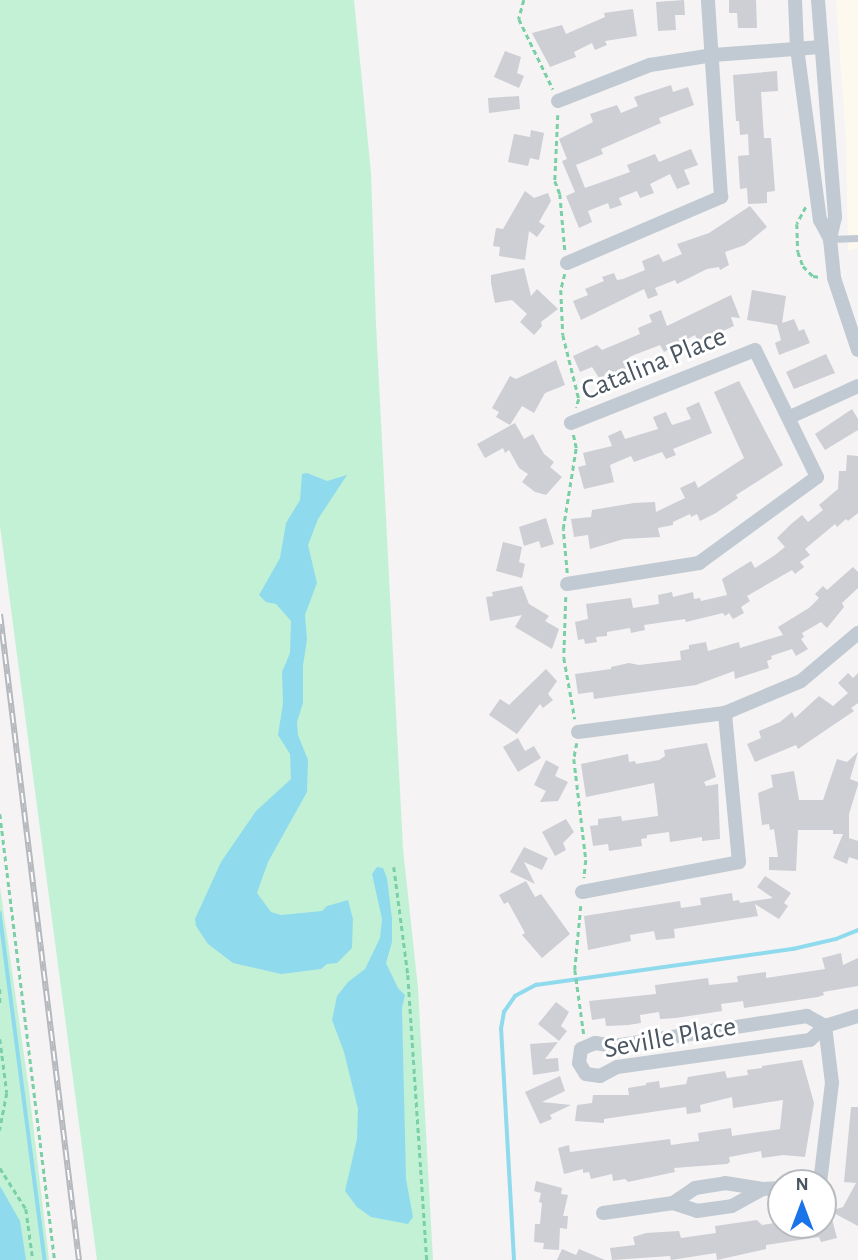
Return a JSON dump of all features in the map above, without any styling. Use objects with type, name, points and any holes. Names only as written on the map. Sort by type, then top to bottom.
[{"type":"street","points":[[567,263],[721,197],[708,0]]},
{"type":"street","points":[[795,0],[797,48],[817,200],[820,220],[830,239]]},
{"type":"street","points":[[818,0],[835,217],[830,239],[834,278],[858,350]]},
{"type":"street","points":[[558,101],[650,65],[713,55],[821,47]]},
{"type":"street","name":"Catalina Place","points":[[571,423],[755,349],[790,417]]},
{"type":"street","points":[[567,584],[699,563],[817,477],[790,417],[858,386]]},
{"type":"street","points":[[578,732],[725,713],[801,681],[858,633]]},
{"type":"street","points":[[582,892],[739,862],[725,713]]},
{"type":"street","name":"Seville Place","points":[[825,1026],[807,1016],[614,1045],[587,1044],[579,1056],[586,1074],[600,1076],[617,1068],[810,1040],[825,1026],[858,1016]]},
{"type":"street","points":[[822,1169],[832,1083],[825,1026]]},
{"type":"street","points":[[603,1213],[673,1203],[695,1188],[724,1183],[767,1189]]},
{"type":"street","points":[[673,1203],[696,1211],[732,1206],[763,1189]]},
{"type":"lane","points":[[830,239],[858,238]]},
{"type":"path","points":[[524,0],[519,19],[558,101],[555,181],[560,194],[567,263],[561,290],[563,335],[579,399],[571,423],[576,448],[563,528],[567,584],[565,658],[578,732],[574,759],[586,859],[575,970],[578,1008],[587,1044]]},
{"type":"path","points":[[817,200],[801,210],[795,238],[798,252],[803,266],[813,276],[834,278]]},
{"type":"path","points":[[0,814],[55,1260]]},
{"type":"path","points":[[394,867],[408,975],[427,1260]]},
{"type":"path","points":[[0,989],[0,1003]]},
{"type":"path","points":[[0,1038],[7,1093],[0,1130]]},
{"type":"path","points":[[0,1168],[26,1209],[33,1260]]},
{"type":"shaded area","points":[[836,0],[858,0],[858,248],[848,250],[846,141]]},
{"type":"green space","points":[[0,0],[354,0],[371,173],[376,324],[403,849],[418,988],[433,1260],[97,1260],[0,526]]},
{"type":"green space","points":[[0,887],[29,1090],[49,1260],[0,1260]]},
{"type":"water","points":[[307,473],[327,481],[347,475],[318,519],[308,545],[317,583],[305,615],[307,640],[303,665],[303,703],[297,722],[298,735],[308,760],[307,792],[268,862],[257,893],[271,912],[281,915],[322,911],[327,906],[348,900],[353,919],[352,948],[337,963],[327,964],[321,969],[281,974],[233,963],[208,944],[196,926],[195,919],[221,862],[256,811],[291,779],[290,754],[278,735],[283,703],[282,672],[290,653],[291,621],[276,604],[266,602],[259,595],[280,558],[286,523],[300,500],[302,474]]},
{"type":"water","points":[[377,867],[383,868],[387,878],[392,919],[392,942],[386,963],[398,988],[405,995],[402,1008],[406,1179],[413,1217],[408,1224],[371,1217],[357,1207],[345,1191],[357,1139],[358,1109],[344,1052],[332,1020],[337,996],[348,982],[365,969],[380,938],[382,919],[372,874]]},
{"type":"water","points":[[0,1186],[20,1221],[26,1260],[0,1260]]},
{"type":"building","points":[[684,0],[685,15],[675,15],[676,30],[658,31],[656,2]]},
{"type":"building","points":[[729,0],[756,0],[757,28],[738,28],[737,13],[729,13]]},
{"type":"building","points":[[633,9],[637,36],[605,41],[607,45],[595,50],[592,43],[574,52],[576,57],[550,67],[532,33],[562,25],[566,34],[605,17],[604,13]]},
{"type":"building","points":[[505,51],[521,57],[517,73],[524,76],[519,88],[494,77]]},
{"type":"building","points":[[777,71],[778,91],[761,92],[764,138],[771,138],[775,191],[767,192],[767,203],[748,204],[747,188],[740,189],[738,156],[749,155],[748,134],[740,135],[739,121],[736,121],[733,75]]},
{"type":"building","points":[[671,85],[673,92],[688,87],[694,105],[659,118],[661,123],[601,149],[603,154],[576,165],[585,188],[630,172],[627,165],[655,154],[659,162],[691,149],[698,165],[684,170],[690,184],[677,189],[670,174],[650,184],[654,193],[640,198],[637,191],[619,198],[622,205],[610,209],[608,203],[588,211],[592,222],[579,228],[566,196],[575,192],[562,161],[567,159],[559,139],[593,122],[590,114],[617,105],[621,113],[638,106],[634,97]]},
{"type":"building","points":[[519,96],[520,109],[489,113],[488,98]]},
{"type":"building","points":[[531,130],[544,133],[539,160],[530,158],[528,166],[508,162],[514,134],[530,137]]},
{"type":"building","points":[[525,191],[534,198],[548,193],[551,201],[539,222],[545,226],[537,237],[529,231],[525,260],[499,256],[500,247],[493,246],[496,228],[503,229]]},
{"type":"building","points":[[750,206],[767,227],[745,245],[725,252],[729,265],[720,270],[719,267],[707,269],[677,284],[675,280],[655,288],[658,295],[648,299],[644,289],[581,320],[573,301],[588,295],[585,289],[604,281],[602,277],[614,273],[617,280],[623,279],[645,270],[642,261],[659,254],[663,262],[682,254],[677,244],[709,233]]},
{"type":"building","points":[[524,268],[531,296],[537,289],[558,309],[541,322],[542,326],[534,335],[520,322],[527,314],[512,300],[495,303],[491,283],[491,275]]},
{"type":"building","points":[[752,290],[786,296],[782,323],[794,319],[799,331],[804,329],[810,343],[779,355],[775,343],[781,340],[777,325],[747,320]]},
{"type":"building","points":[[731,295],[740,318],[731,317],[734,326],[698,342],[695,335],[664,352],[660,345],[629,357],[633,367],[601,381],[592,367],[580,372],[573,356],[597,345],[602,350],[640,334],[638,328],[652,322],[649,315],[661,310],[667,326]]},
{"type":"building","points":[[826,354],[835,373],[794,389],[786,372]]},
{"type":"building","points":[[556,360],[565,385],[545,393],[534,413],[522,406],[510,425],[496,417],[499,412],[492,408],[510,376],[516,379]]},
{"type":"building","points":[[739,381],[783,465],[736,495],[738,498],[716,513],[700,521],[697,514],[691,517],[690,514],[673,522],[673,525],[658,528],[660,537],[624,539],[590,549],[588,535],[574,537],[571,519],[591,517],[592,510],[634,503],[655,502],[656,512],[685,498],[680,488],[695,481],[698,488],[744,458],[714,392]]},
{"type":"building","points":[[699,402],[712,433],[673,449],[676,455],[666,459],[662,452],[634,462],[631,456],[610,465],[614,482],[584,489],[578,467],[586,465],[583,453],[612,446],[608,436],[621,430],[625,439],[658,429],[653,417],[666,412],[672,425],[691,419],[686,408]]},
{"type":"building","points":[[852,409],[858,419],[858,430],[825,450],[815,434]]},
{"type":"building","points":[[515,423],[524,439],[533,434],[544,454],[554,462],[550,467],[562,477],[546,495],[535,492],[522,482],[528,474],[519,468],[509,450],[505,453],[503,448],[485,458],[477,444]]},
{"type":"building","points":[[847,455],[858,456],[858,513],[837,527],[835,524],[805,549],[810,555],[800,562],[804,567],[795,574],[792,570],[747,596],[750,601],[741,607],[744,613],[733,619],[729,613],[725,616],[723,613],[686,622],[685,619],[644,625],[645,630],[631,633],[630,628],[607,632],[607,636],[596,637],[597,642],[585,644],[584,639],[578,640],[575,622],[588,619],[586,604],[631,598],[633,608],[659,604],[658,595],[672,592],[673,597],[693,592],[694,599],[700,598],[701,601],[727,595],[722,579],[751,561],[755,568],[775,555],[785,547],[777,538],[790,525],[802,515],[808,522],[823,510],[819,505],[838,489],[839,471],[846,471]]},
{"type":"building","points":[[546,518],[554,544],[541,548],[539,541],[524,546],[519,527]]},
{"type":"building","points":[[503,542],[522,547],[519,562],[525,564],[522,578],[496,571]]},
{"type":"building","points":[[853,567],[858,572],[858,588],[842,603],[844,607],[827,628],[821,622],[802,633],[804,637],[801,639],[808,649],[796,656],[792,649],[771,656],[772,659],[767,661],[769,668],[735,679],[734,671],[696,685],[594,699],[593,692],[578,694],[575,674],[611,669],[629,663],[639,665],[681,660],[680,651],[689,649],[689,645],[706,642],[708,651],[739,642],[740,648],[783,635],[778,627],[809,608],[819,598],[815,594],[823,586],[827,590]]},
{"type":"building","points":[[522,586],[529,604],[549,616],[545,621],[559,629],[552,649],[515,627],[522,615],[490,621],[486,597],[493,596],[492,592]]},
{"type":"building","points":[[546,669],[557,681],[548,694],[553,700],[543,708],[540,704],[517,734],[489,715],[500,699],[509,705]]},
{"type":"building","points":[[848,673],[853,678],[858,673],[858,703],[851,708],[854,711],[798,749],[796,745],[755,762],[747,744],[761,738],[759,731],[780,722],[792,712],[795,718],[819,696],[833,706],[848,693],[838,683]]},
{"type":"building","points":[[518,738],[525,751],[534,746],[541,758],[518,772],[503,747]]},
{"type":"building","points":[[707,743],[716,777],[704,782],[706,786],[718,784],[720,839],[702,841],[702,837],[670,842],[669,832],[647,835],[647,838],[641,839],[642,846],[609,851],[608,844],[593,846],[590,826],[598,825],[598,819],[621,816],[622,821],[658,816],[654,783],[586,797],[581,764],[628,754],[629,762],[635,761],[636,764],[659,760],[665,756],[664,750]]},
{"type":"building","points":[[858,752],[850,779],[858,782],[858,785],[849,814],[849,838],[858,841],[858,860],[849,857],[847,864],[833,858],[843,834],[833,834],[833,830],[798,830],[796,871],[769,870],[769,857],[778,857],[774,829],[770,830],[769,824],[762,825],[758,793],[773,787],[771,775],[794,771],[799,800],[823,800],[837,759],[847,762]]},
{"type":"building","points":[[546,760],[559,767],[555,776],[568,782],[558,801],[540,802],[546,791],[534,785]]},
{"type":"building","points":[[566,819],[574,832],[563,843],[566,850],[555,856],[542,832]]},
{"type":"building","points":[[524,847],[548,858],[542,870],[524,862],[535,884],[510,872]]},
{"type":"building","points":[[765,876],[791,893],[784,903],[788,906],[779,919],[755,904],[758,916],[674,929],[675,938],[656,940],[654,931],[630,935],[631,941],[588,950],[584,916],[680,901],[681,908],[701,905],[700,898],[732,893],[733,901],[739,900],[740,903],[773,898],[757,887]]},
{"type":"building","points":[[526,881],[535,897],[541,894],[570,934],[542,958],[522,935],[525,933],[508,902],[504,904],[499,895]]},
{"type":"building","points":[[841,953],[843,965],[858,958],[858,986],[823,992],[824,995],[818,997],[744,1008],[743,1001],[721,1004],[722,1011],[676,1018],[660,1019],[659,1012],[640,1015],[641,1023],[628,1025],[606,1026],[605,1018],[592,1020],[589,1001],[656,994],[655,985],[708,978],[709,985],[738,982],[737,976],[766,972],[766,978],[825,969],[822,958]]},
{"type":"building","points":[[556,1002],[569,1012],[561,1026],[567,1031],[559,1041],[538,1024]]},
{"type":"building","points":[[558,1042],[545,1059],[558,1058],[559,1071],[533,1075],[530,1044]]},
{"type":"building","points":[[802,1060],[814,1103],[805,1157],[783,1155],[762,1158],[761,1151],[729,1157],[730,1162],[727,1164],[674,1168],[675,1172],[628,1182],[625,1179],[613,1181],[612,1174],[591,1179],[589,1172],[583,1173],[583,1169],[564,1174],[558,1148],[569,1145],[570,1152],[670,1139],[671,1145],[699,1141],[698,1133],[731,1128],[732,1136],[780,1129],[783,1100],[733,1108],[732,1097],[700,1105],[701,1112],[687,1114],[686,1107],[604,1119],[604,1123],[575,1121],[577,1105],[592,1103],[593,1095],[629,1095],[628,1088],[646,1083],[659,1081],[660,1088],[686,1084],[688,1077],[725,1071],[727,1078],[748,1075],[747,1070]]},
{"type":"building","points":[[560,1076],[565,1091],[542,1102],[571,1105],[550,1115],[552,1119],[540,1124],[525,1092]]},
{"type":"building","points":[[851,1107],[858,1107],[858,1226],[837,1215],[837,1209],[843,1207],[856,1183],[844,1182]]},
{"type":"building","points":[[536,1181],[562,1188],[561,1194],[568,1195],[563,1216],[568,1216],[567,1229],[560,1228],[559,1250],[543,1249],[544,1243],[534,1242],[535,1224],[540,1224],[542,1203],[539,1202],[541,1193],[534,1191]]},
{"type":"building","points":[[757,1220],[762,1225],[767,1224],[767,1239],[806,1239],[766,1245],[766,1249],[717,1260],[716,1253],[671,1260],[670,1256],[612,1260],[610,1248],[635,1245],[633,1237],[646,1233],[679,1231],[681,1238],[716,1233],[715,1226]]},
{"type":"building","points":[[562,1249],[576,1255],[579,1249],[605,1260],[557,1260]]},
{"type":"waterway","points":[[0,913],[45,1260]]},
{"type":"waterway","points":[[514,1260],[501,1029],[504,1012],[515,996],[536,985],[793,949],[836,939],[858,930]]},
{"type":"railway","points":[[0,614],[79,1260]]}]
